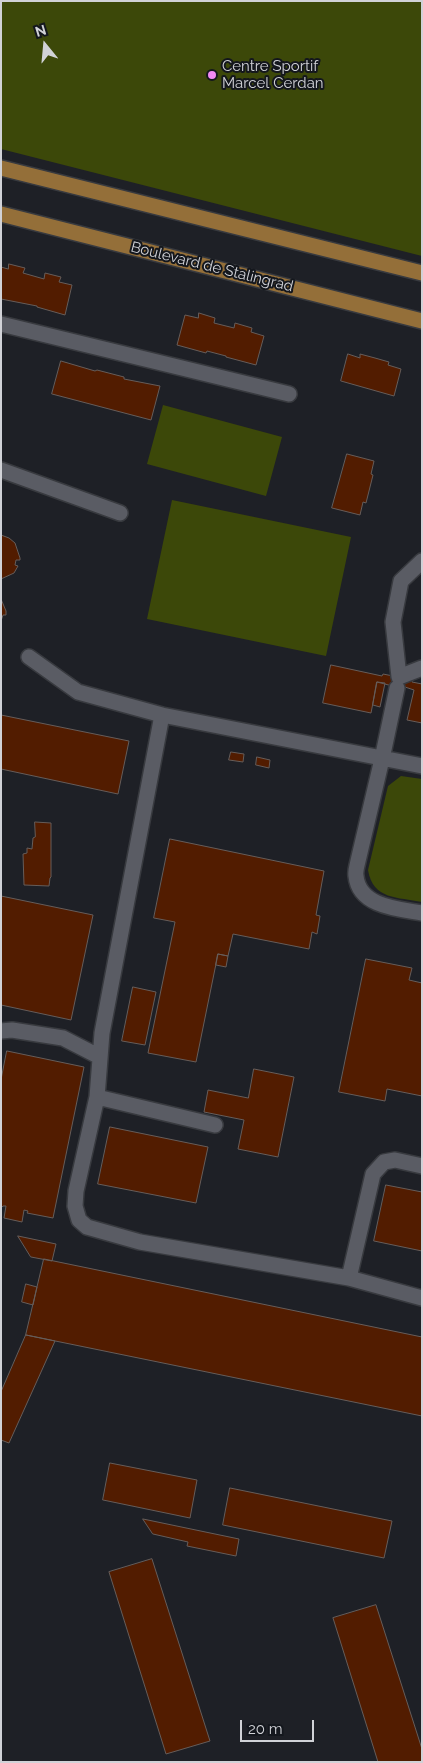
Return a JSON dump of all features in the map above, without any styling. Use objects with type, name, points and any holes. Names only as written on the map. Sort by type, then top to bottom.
[{"type":"main road","points":[[1,168],[422,273]]},
{"type":"main road","name":"Boulevard de Stalingrad","points":[[1,214],[422,320]]},
{"type":"lane","points":[[1,324],[289,394]]},
{"type":"lane","points":[[1,470],[120,513]]},
{"type":"lane","points":[[422,561],[401,581],[393,622],[399,677],[422,668]]},
{"type":"lane","points":[[29,657],[78,692],[162,715],[422,766]]},
{"type":"lane","points":[[397,688],[356,877],[363,893],[378,905],[422,914]]},
{"type":"lane","points":[[162,715],[102,1033],[98,1097],[76,1191],[74,1206],[79,1220],[87,1227],[140,1242],[349,1278],[422,1298]]},
{"type":"lane","points":[[1,1031],[12,1030],[63,1038],[100,1057]]},
{"type":"lane","points":[[98,1097],[215,1125]]},
{"type":"lane","points":[[349,1278],[373,1174],[384,1162],[395,1160],[422,1166]]},
{"type":"green space","name":"Centre Sportif Marcel Cerdan","points":[[1,1],[422,1],[422,256],[1,149]]},
{"type":"green space","points":[[163,405],[282,437],[266,496],[147,464]]},
{"type":"green space","points":[[172,500],[351,537],[326,656],[147,619]]},
{"type":"green space","points":[[401,776],[422,779],[422,902],[396,898],[381,892],[375,887],[368,870],[388,786]]},
{"type":"building","points":[[9,264],[25,268],[23,273],[44,279],[45,273],[61,277],[59,282],[72,285],[65,315],[37,306],[1,299],[1,267],[8,269]]},
{"type":"building","points":[[199,313],[215,318],[214,323],[234,328],[235,323],[252,328],[251,332],[264,336],[256,365],[207,351],[206,353],[177,345],[185,315],[198,318]]},
{"type":"building","points":[[348,354],[360,358],[360,354],[375,358],[389,362],[388,365],[401,369],[394,396],[341,381]]},
{"type":"building","points":[[61,361],[124,377],[124,379],[160,386],[151,420],[52,394]]},
{"type":"building","points":[[347,454],[374,461],[371,474],[373,475],[366,503],[363,502],[360,515],[332,508]]},
{"type":"building","points":[[1,535],[15,543],[20,560],[16,560],[15,565],[18,566],[14,573],[1,579]]},
{"type":"building","points":[[1,599],[6,615],[3,615],[1,621]]},
{"type":"building","points":[[331,665],[382,676],[383,674],[413,680],[412,682],[422,684],[422,723],[407,720],[414,690],[405,687],[404,689],[377,682],[371,713],[323,703]]},
{"type":"building","points":[[377,682],[385,683],[380,707],[373,705]]},
{"type":"building","points":[[1,715],[129,741],[118,794],[1,769]]},
{"type":"building","points":[[231,752],[244,754],[243,762],[229,760]]},
{"type":"building","points":[[257,757],[270,760],[269,768],[256,765]]},
{"type":"building","points":[[35,822],[51,823],[51,877],[49,886],[24,885],[23,854],[27,853],[27,848],[32,849],[33,838],[35,837]]},
{"type":"building","points":[[170,839],[324,871],[316,915],[320,916],[317,934],[312,932],[309,949],[233,934],[228,956],[218,954],[196,1062],[148,1053],[175,922],[154,918]]},
{"type":"building","points":[[1,896],[93,915],[71,1020],[1,1005]]},
{"type":"building","points":[[218,954],[228,956],[226,967],[216,965]]},
{"type":"building","points":[[366,959],[412,968],[409,980],[422,983],[422,1096],[387,1089],[385,1101],[339,1092]]},
{"type":"building","points":[[133,987],[156,992],[145,1045],[122,1041]]},
{"type":"building","points":[[7,1051],[84,1067],[53,1218],[27,1213],[28,1211],[24,1210],[22,1222],[4,1218],[6,1206],[1,1208],[1,1080]]},
{"type":"building","points":[[254,1069],[294,1077],[278,1157],[238,1149],[244,1120],[204,1112],[208,1090],[248,1098]]},
{"type":"building","points":[[110,1127],[208,1147],[196,1203],[98,1184]]},
{"type":"building","points":[[386,1185],[422,1192],[422,1251],[374,1241]]},
{"type":"building","points":[[18,1236],[56,1244],[52,1261],[31,1257]]},
{"type":"building","points":[[44,1259],[422,1337],[422,1416],[26,1335]]},
{"type":"building","points":[[26,1284],[37,1287],[33,1305],[22,1302]]},
{"type":"building","points":[[26,1335],[55,1341],[9,1443],[1,1440],[1,1392]]},
{"type":"building","points":[[110,1463],[197,1480],[190,1518],[103,1500]]},
{"type":"building","points":[[230,1488],[392,1521],[384,1558],[223,1525]]},
{"type":"building","points":[[143,1519],[239,1539],[236,1556],[187,1546],[188,1542],[153,1534]]},
{"type":"building","points":[[152,1559],[210,1741],[166,1754],[109,1572]]},
{"type":"building","points":[[376,1605],[422,1749],[422,1762],[378,1762],[333,1618]]},
{"type":"place","name":"Centre Sportif Marcel Cerdan","points":[[212,75]]}]
